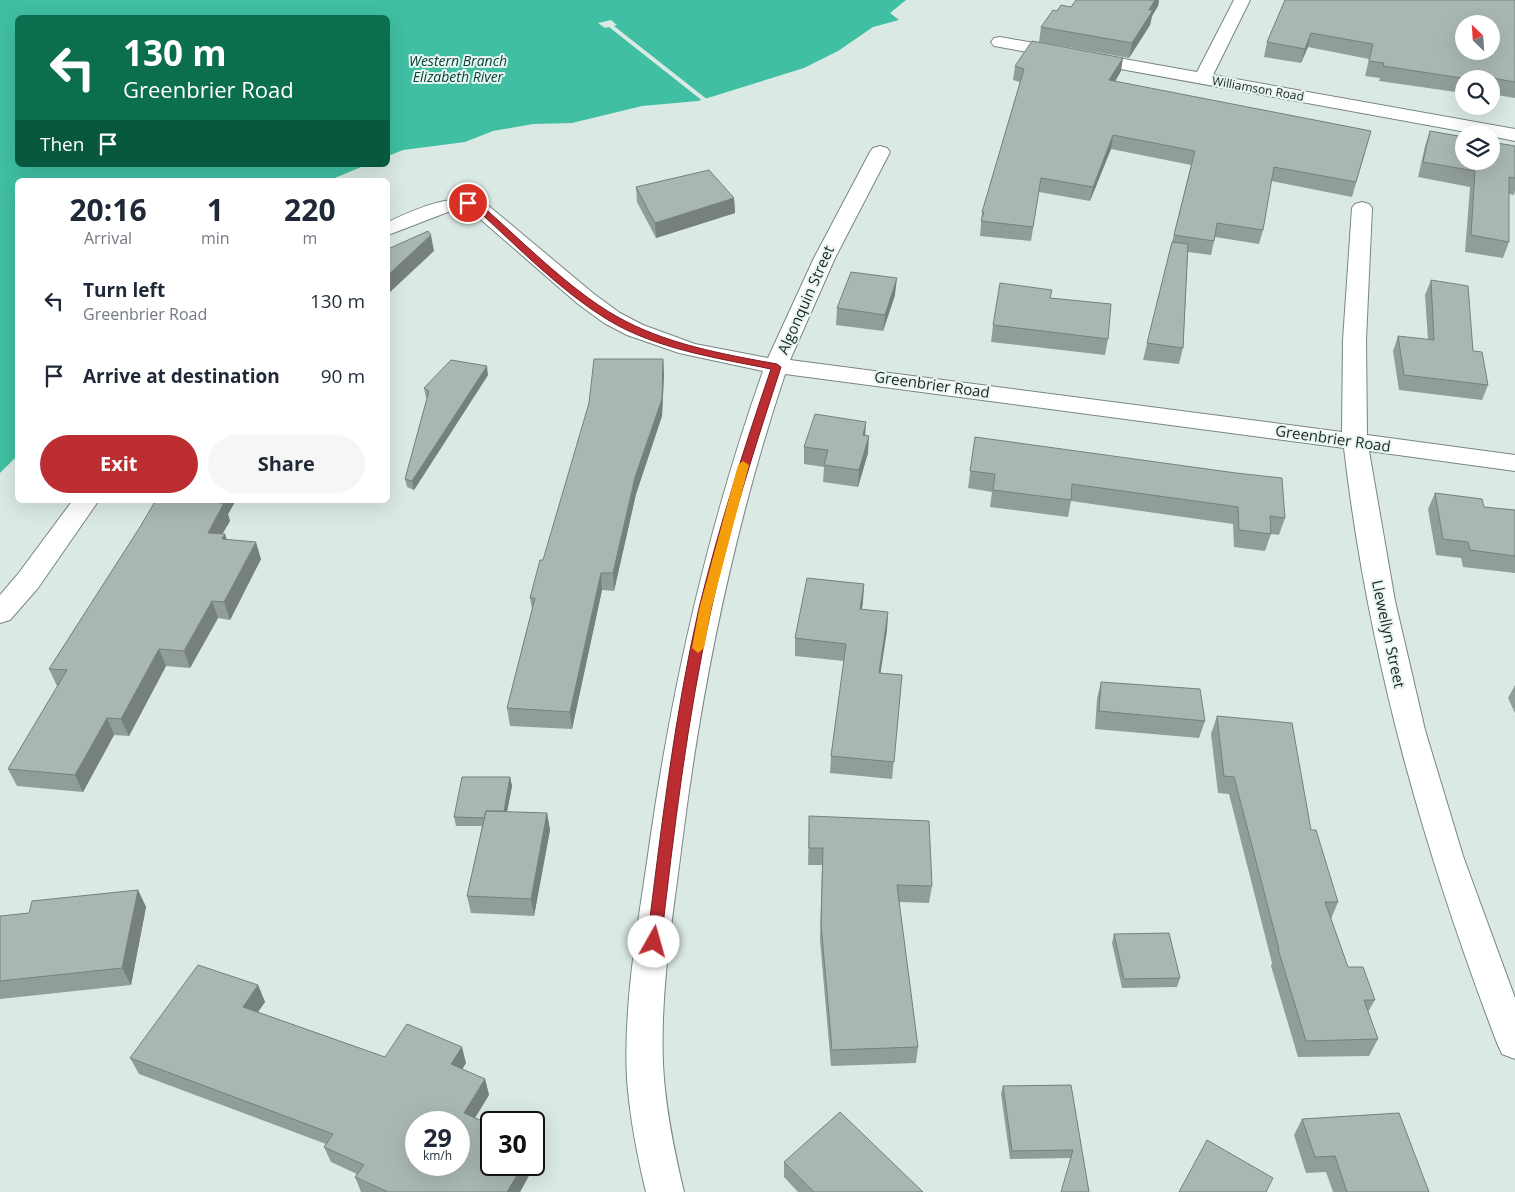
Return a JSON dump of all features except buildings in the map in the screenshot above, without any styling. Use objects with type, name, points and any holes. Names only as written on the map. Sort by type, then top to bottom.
[{"type":"street","points":[[1202,79],[1242,0]]},
{"type":"street","name":"Williamson Road","points":[[1000,42],[1515,135]]},
{"type":"street","name":"Algonquin Street","points":[[665,1192],[656,1154],[645,1065],[647,999],[675,769],[705,610],[739,479],[777,367],[811,284],[880,152]]},
{"type":"street","name":"Greenbrier Road","points":[[392,227],[456,203],[468,203],[478,206],[580,296],[613,318],[655,337],[708,354],[777,367],[832,372],[1515,463]]},
{"type":"street","name":"Llewellyn Street","points":[[1362,208],[1354,331],[1354,421],[1377,587],[1410,739],[1454,884],[1515,1043]]},
{"type":"street","points":[[0,613],[28,581],[84,503]]},
{"type":"water","name":"Western Branch Elizabeth River","points":[[0,0],[906,0],[890,13],[899,20],[873,27],[838,51],[804,68],[698,101],[642,106],[572,123],[533,124],[493,131],[465,142],[403,150],[390,155],[390,15],[15,15],[15,167],[361,167],[335,178],[15,178],[15,458],[0,473]]},
{"type":"pier","points":[[611,20],[617,25],[614,26],[708,100],[704,102],[609,27],[605,28],[598,23]]},
{"type":"slow traffic","points":[[698,648],[705,610],[743,465]]},
{"type":"route","points":[[468,203],[478,206],[564,279],[580,296],[613,318],[655,337],[708,354],[777,367],[739,479],[705,610],[675,769],[654,942]]}]
